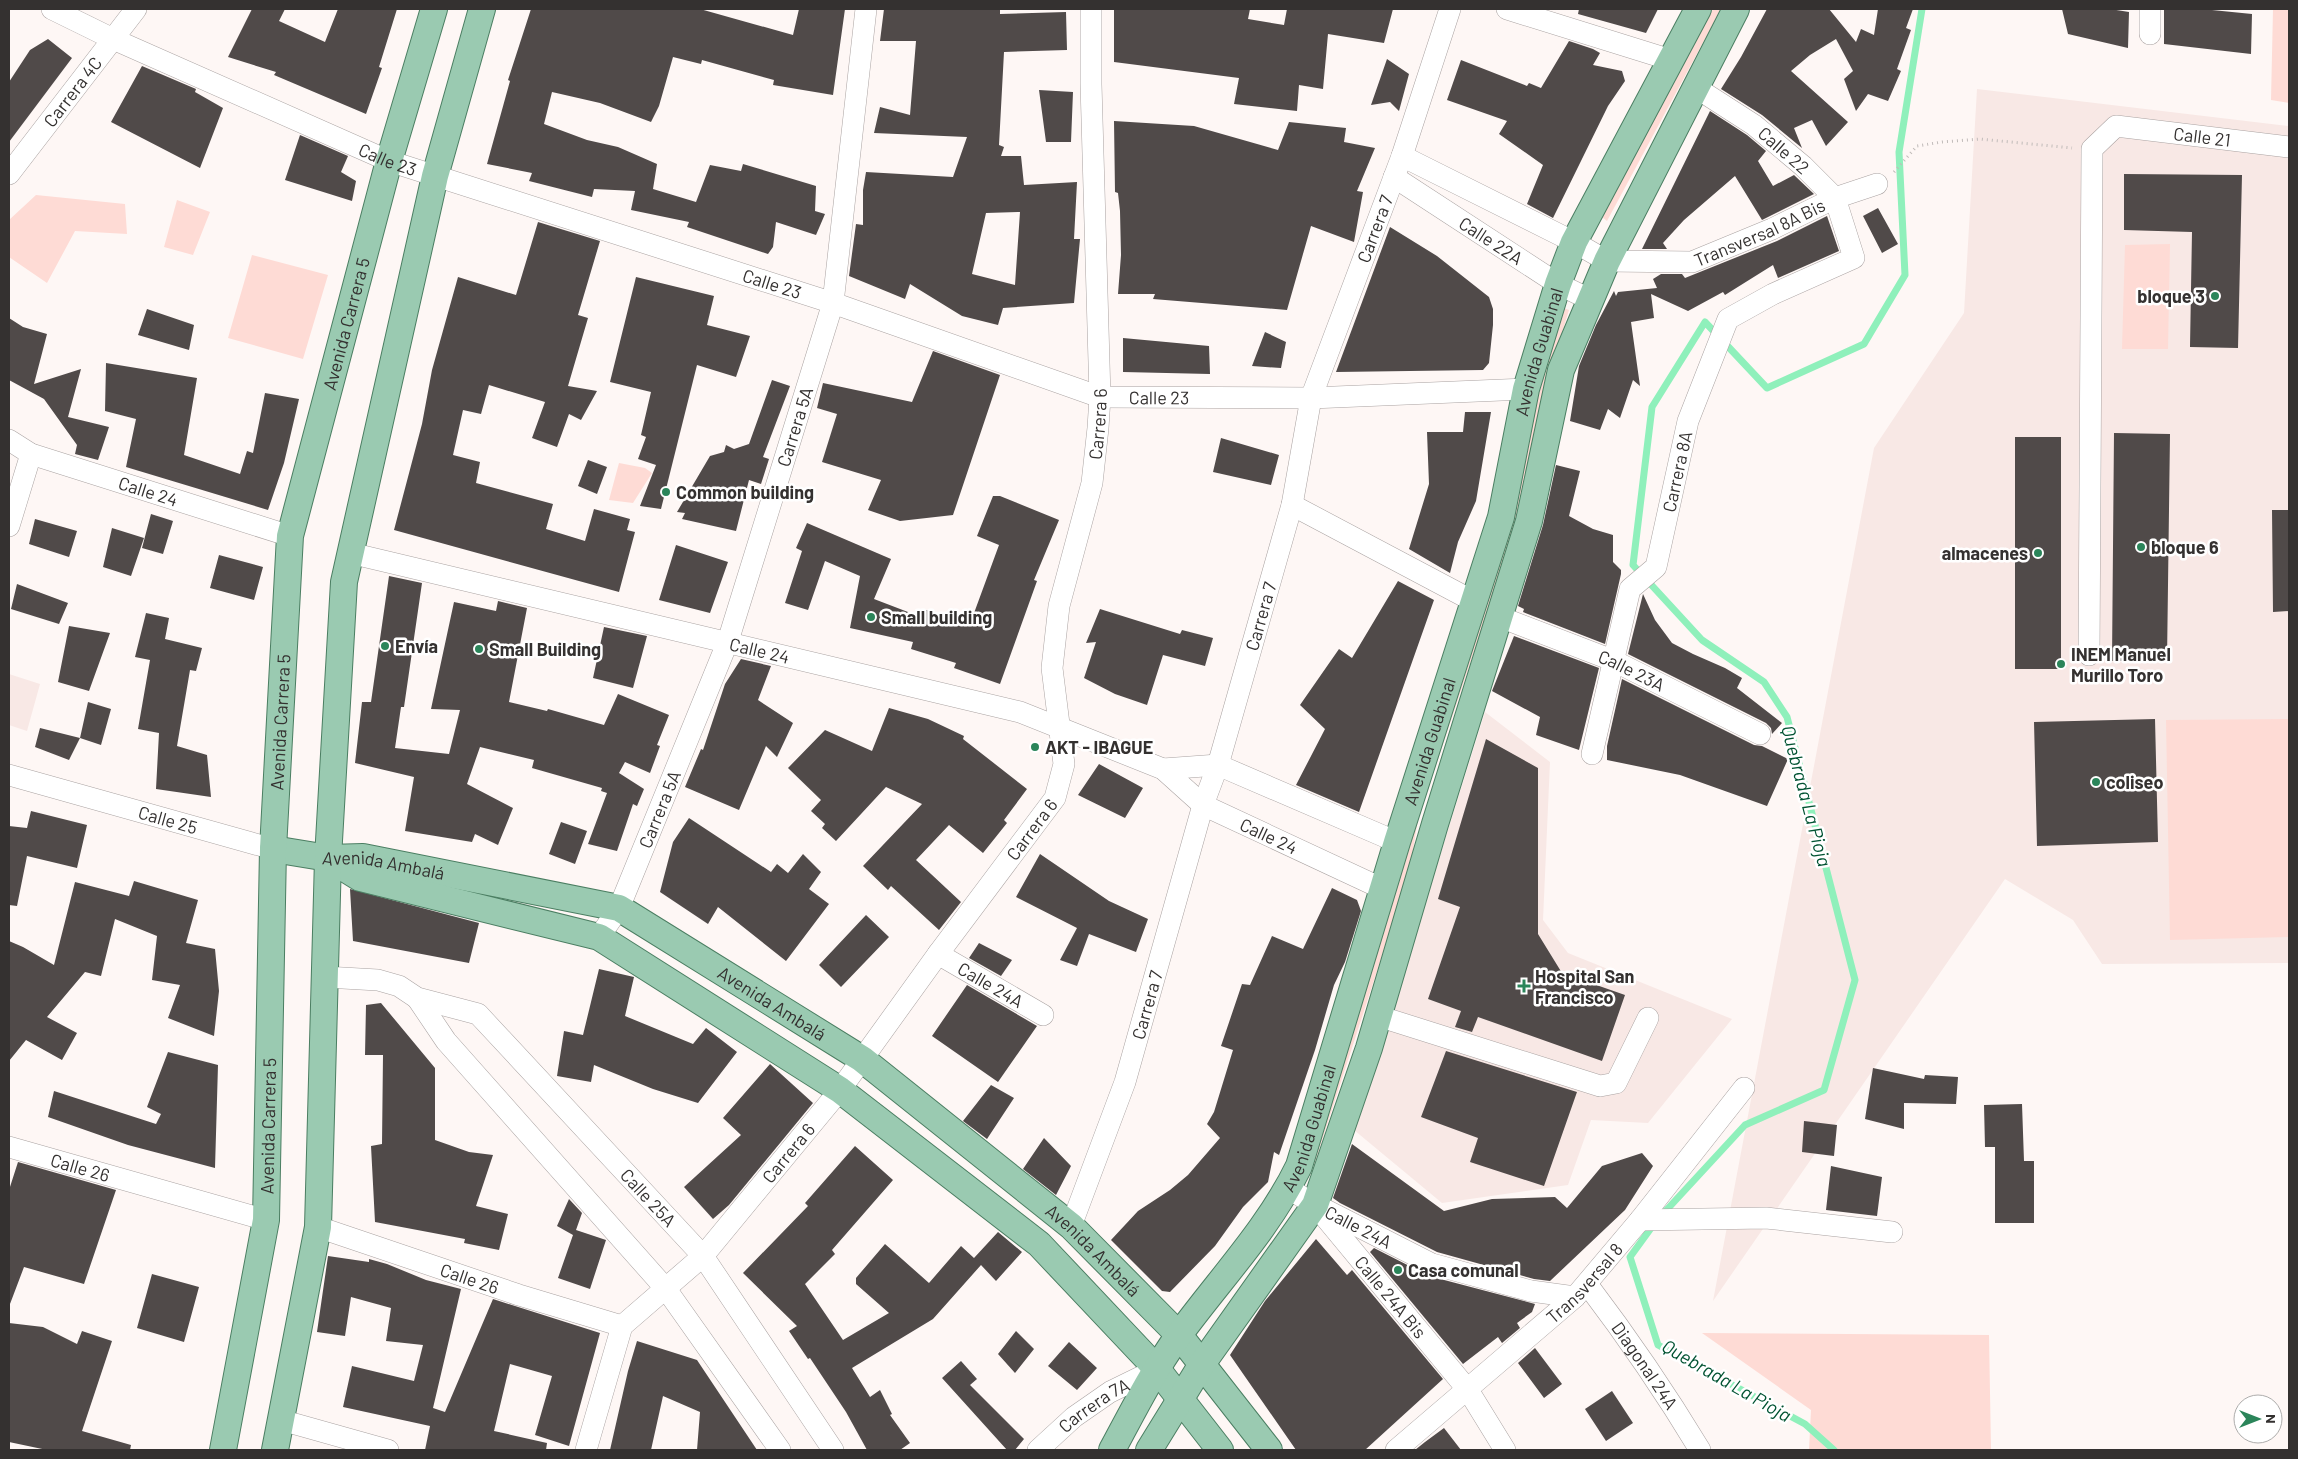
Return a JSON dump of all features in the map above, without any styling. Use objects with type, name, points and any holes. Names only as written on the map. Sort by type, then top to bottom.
[{"type":"main road","name":"Avenida Carrera 5","points":[[223,1450],[266,1220],[273,849],[290,536],[389,161],[434,9]]},
{"type":"main road","points":[[275,1450],[318,1227],[328,858],[344,582],[435,176],[482,9]]},
{"type":"main road","name":"Avenida Guabinal","points":[[1112,1450],[1156,1369],[1179,1335],[1257,1234],[1288,1188],[1299,1166],[1396,842],[1501,517],[1526,389],[1558,284],[1574,242],[1698,9]]},
{"type":"main road","name":"Avenida Guabinal","points":[[1149,1450],[1202,1364],[1315,1205],[1366,1057],[1529,521],[1561,370],[1607,261],[1698,89],[1736,9]]},
{"type":"main road","name":"Calle 25","points":[[273,849],[328,858]]},
{"type":"main road","name":"Avenida Ambalá","points":[[328,858],[363,857],[619,908],[862,1059],[1071,1226],[1179,1335],[1269,1450]]},
{"type":"main road","name":"Avenida Ambalá","points":[[328,858],[360,878],[599,937],[840,1090],[1039,1244],[1156,1369],[1220,1450]]},
{"type":"street","name":"Calle 23","points":[[52,9],[113,39],[389,161],[833,303],[1100,397],[1311,398],[1526,389]]},
{"type":"street","name":"Carrera 4C","points":[[9,174],[136,9]]},
{"type":"street","name":"Carrera 5A","points":[[599,937],[619,908],[728,641],[833,303],[866,9]]},
{"type":"street","name":"Carrera 6","points":[[622,1326],[703,1256],[840,1090],[938,954],[1055,798],[1064,764],[1052,668],[1059,606],[1092,484],[1100,397],[1091,84],[1091,9]]},
{"type":"street","name":"Carrera 7","points":[[1071,1226],[1125,1082],[1202,805],[1218,765],[1292,506],[1311,398],[1402,156],[1450,9]]},
{"type":"street","points":[[1507,9],[1671,60]]},
{"type":"street","points":[[2150,9],[2150,34]]},
{"type":"street","name":"Calle 22","points":[[1698,89],[1754,125],[1803,166],[1835,198],[1854,258]]},
{"type":"street","name":"Calle 21","points":[[2092,150],[2116,126],[2289,147]]},
{"type":"street","points":[[2089,655],[2092,150]]},
{"type":"street","name":"Calle 22A","points":[[1402,156],[1574,242],[1607,261]]},
{"type":"street","name":"Calle 22A","points":[[1394,177],[1558,284],[1590,300]]},
{"type":"street","name":"Transversal 8A Bis","points":[[1607,261],[1692,262],[1772,229],[1835,198],[1877,184]]},
{"type":"street","name":"Carrera 8A","points":[[1592,754],[1612,660],[1630,589],[1656,567],[1688,421],[1728,319],[1773,294],[1854,258]]},
{"type":"street","name":"Calle 24","points":[[9,440],[31,454],[290,536]]},
{"type":"street","points":[[9,526],[31,454]]},
{"type":"street","points":[[1292,506],[1475,602]]},
{"type":"street","name":"Calle 24","points":[[350,553],[728,641],[1020,712],[1163,769],[1202,805],[1383,889]]},
{"type":"street","name":"Calle 23A","points":[[1500,617],[1612,660],[1760,734]]},
{"type":"street","name":"Calle 24","points":[[1163,769],[1218,765],[1396,842]]},
{"type":"street","name":"Calle 25","points":[[9,775],[273,849]]},
{"type":"street","name":"Calle 24A","points":[[938,954],[1043,1015]]},
{"type":"street","name":"Calle 25A","points":[[325,977],[378,980],[399,986],[417,998],[478,1014],[703,1256],[833,1450]]},
{"type":"street","name":"Calle 25A","points":[[417,998],[446,1041],[666,1289],[780,1450]]},
{"type":"street","points":[[1378,1016],[1600,1086],[1616,1083],[1648,1018]]},
{"type":"street","name":"Transversal 8","points":[[1396,1450],[1468,1390],[1581,1290],[1641,1220],[1744,1088]]},
{"type":"street","name":"Calle 26","points":[[9,1147],[266,1220]]},
{"type":"street","name":"Calle 24A Bis","points":[[1288,1188],[1315,1205],[1468,1390],[1505,1450]]},
{"type":"street","name":"Calle 24A","points":[[1315,1205],[1432,1264],[1531,1290],[1581,1290]]},
{"type":"street","points":[[1641,1220],[1766,1218],[1892,1232]]},
{"type":"street","name":"Calle 26","points":[[318,1227],[519,1295],[622,1326]]},
{"type":"street","name":"Diagonal 24A","points":[[1581,1290],[1630,1341],[1700,1450]]},
{"type":"street","points":[[586,1450],[622,1326]]},
{"type":"street","name":"Carrera 7A","points":[[1038,1450],[1074,1417],[1110,1392],[1156,1369]]},
{"type":"street","points":[[281,1420],[388,1450]]},
{"type":"path","points":[[1877,184],[1889,177],[1917,146],[1942,142],[1980,139],[2092,150]]},
{"type":"shaded area","points":[[1713,9],[1721,9],[1607,221],[1602,217]]},
{"type":"shaded area","points":[[2273,9],[2289,9],[2289,103],[2271,100]]},
{"type":"shaded area","name":"INEM Manuel Murillo Toro","points":[[1977,89],[2289,126],[2289,963],[2102,964],[2073,920],[2005,879],[1713,1301],[1874,448],[1964,313]]},
{"type":"shaded area","points":[[36,195],[125,204],[127,234],[75,231],[47,283],[9,257],[9,220]]},
{"type":"shaded area","points":[[177,200],[210,212],[193,255],[164,247]]},
{"type":"shaded area","points":[[2170,244],[2168,349],[2122,349],[2125,245]]},
{"type":"shaded area","points":[[252,255],[328,275],[303,359],[228,338]]},
{"type":"shaded area","points":[[1559,306],[1569,310],[1546,385],[1518,520],[1418,819],[1412,856],[1400,900],[1314,1165],[1307,1162],[1394,897],[1522,460]]},
{"type":"shaded area","points":[[619,463],[645,468],[652,473],[633,503],[609,500]]},
{"type":"shaded area","points":[[9,674],[40,684],[27,731],[9,725]]},
{"type":"shaded area","name":"Hospital San Francisco","points":[[1485,712],[1550,762],[1543,920],[1568,953],[1732,1019],[1648,1123],[1591,1120],[1568,1185],[1442,1203],[1354,1130]]},
{"type":"shaded area","points":[[2289,719],[2289,937],[2170,940],[2166,720]]},
{"type":"shaded area","points":[[1702,1333],[1989,1335],[1991,1450],[1809,1450],[1811,1410]]},
{"type":"building","points":[[252,9],[285,9],[279,21],[325,42],[338,9],[397,9],[379,67],[382,68],[366,114],[274,75],[276,72],[228,57]]},
{"type":"building","points":[[531,9],[700,9],[793,35],[799,9],[845,9],[833,95],[773,85],[774,80],[702,60],[701,64],[673,57],[659,106],[651,122],[600,103],[552,92],[544,124],[587,140],[618,147],[657,164],[653,189],[696,202],[710,165],[741,171],[743,164],[816,186],[815,211],[825,214],[816,235],[776,222],[773,247],[768,254],[687,227],[689,222],[631,210],[635,191],[594,189],[592,197],[529,181],[532,173],[487,164],[510,81],[508,80]]},
{"type":"building","points":[[884,9],[1000,9],[1000,14],[1066,12],[1067,50],[1004,52],[999,145],[1004,147],[1001,156],[1021,156],[1024,185],[1077,182],[1074,239],[1080,239],[1074,303],[1003,308],[998,325],[962,316],[910,284],[905,299],[849,276],[856,224],[863,225],[863,190],[866,172],[953,177],[967,137],[874,133],[880,107],[910,115],[916,41],[880,41]],"holes":[[[1020,212],[1015,285],[972,274],[986,213]]]},
{"type":"building","points":[[1114,9],[1250,9],[1248,19],[1284,25],[1287,9],[1393,9],[1384,43],[1328,34],[1323,89],[1299,85],[1297,111],[1234,104],[1239,78],[1114,62]]},
{"type":"building","points":[[1579,9],[1658,9],[1646,33],[1578,14]]},
{"type":"building","points":[[1767,9],[1829,9],[1856,42],[1861,29],[1874,35],[1878,9],[1913,9],[1906,28],[1911,30],[1897,69],[1901,71],[1888,101],[1868,94],[1856,111],[1844,79],[1853,71],[1836,39],[1810,55],[1791,71],[1848,122],[1826,146],[1812,120],[1794,128],[1802,148],[1762,115],[1721,89]]},
{"type":"building","points":[[2062,9],[2110,9],[2129,12],[2128,48],[2068,34]]},
{"type":"building","points":[[2164,9],[2202,9],[2252,14],[2251,54],[2164,44]]},
{"type":"building","points":[[48,39],[72,58],[9,142],[9,82],[30,50]]},
{"type":"building","points":[[1569,41],[1600,53],[1593,65],[1622,71],[1625,81],[1608,106],[1553,218],[1527,204],[1543,165],[1499,134],[1507,121],[1447,100],[1461,60],[1527,86],[1529,83],[1541,88]]},
{"type":"building","points":[[1387,59],[1409,74],[1399,111],[1390,102],[1371,105]]},
{"type":"building","points":[[142,66],[196,89],[195,92],[223,108],[200,168],[111,122]]},
{"type":"building","points":[[1039,90],[1073,92],[1071,142],[1046,142]]},
{"type":"building","points":[[1710,111],[1747,135],[1766,151],[1758,161],[1773,186],[1794,175],[1814,194],[1762,220],[1735,176],[1684,220],[1663,243],[1667,249],[1642,249]]},
{"type":"building","points":[[1114,121],[1194,126],[1278,150],[1289,122],[1346,128],[1344,142],[1375,148],[1357,191],[1363,192],[1354,242],[1311,226],[1287,310],[1153,299],[1155,294],[1118,294],[1121,255],[1120,211],[1118,193],[1115,192]]},
{"type":"building","points":[[300,135],[348,156],[341,172],[356,181],[352,201],[285,180]]},
{"type":"building","points":[[2124,174],[2242,175],[2238,348],[2190,347],[2192,232],[2124,230]]},
{"type":"building","points":[[1878,208],[1898,244],[1882,253],[1863,216]]},
{"type":"building","points":[[1827,216],[1839,251],[1778,278],[1773,265],[1725,295],[1723,292],[1688,311],[1651,294],[1654,318],[1631,322],[1640,386],[1633,380],[1620,418],[1608,409],[1600,430],[1570,421],[1579,366],[1596,325],[1614,291],[1616,296],[1618,292],[1657,288],[1653,279],[1661,274],[1682,274],[1685,278],[1777,241]]},
{"type":"building","points":[[538,222],[600,241],[578,315],[588,318],[568,386],[597,391],[581,420],[569,414],[557,447],[532,438],[545,402],[489,385],[481,414],[463,410],[453,455],[480,462],[476,483],[553,504],[546,529],[585,541],[594,509],[630,519],[627,530],[635,532],[619,592],[394,530],[422,424],[432,370],[458,277],[516,295]]},
{"type":"building","points":[[1390,227],[1437,256],[1489,297],[1493,309],[1493,325],[1489,363],[1483,370],[1336,372]]},
{"type":"building","points":[[636,277],[714,296],[707,325],[750,336],[736,377],[697,365],[661,509],[640,506],[656,465],[638,459],[646,437],[641,435],[651,392],[610,382]]},
{"type":"building","points":[[147,309],[194,325],[189,350],[138,335]]},
{"type":"building","points":[[9,318],[23,327],[47,334],[34,384],[81,369],[68,417],[109,427],[98,460],[75,454],[77,445],[44,399],[9,380]]},
{"type":"building","points":[[1265,332],[1286,342],[1281,368],[1252,366]]},
{"type":"building","points":[[1123,338],[1209,346],[1210,374],[1123,372]]},
{"type":"building","points":[[933,351],[1000,375],[953,515],[900,521],[868,510],[881,480],[822,462],[837,414],[817,408],[823,383],[912,402]]},
{"type":"building","points":[[106,363],[197,378],[184,455],[240,474],[247,451],[253,453],[265,393],[299,399],[284,463],[268,510],[126,467],[136,419],[105,411]]},
{"type":"building","points":[[772,380],[790,386],[763,457],[769,459],[761,484],[749,480],[736,531],[682,519],[685,513],[677,512],[710,456],[724,452],[726,445],[734,449],[749,444]]},
{"type":"building","points":[[1465,412],[1491,412],[1476,501],[1458,542],[1450,573],[1409,549],[1429,484],[1427,432],[1463,432]]},
{"type":"building","name":"bloque 6","points":[[2114,433],[2170,434],[2167,661],[2112,661]]},
{"type":"building","name":"almacenes","points":[[2015,437],[2061,437],[2061,669],[2015,669]]},
{"type":"building","points":[[1221,438],[1279,455],[1271,485],[1213,472]]},
{"type":"building","points":[[588,460],[607,467],[597,494],[578,486]]},
{"type":"building","points":[[1556,465],[1580,471],[1569,516],[1593,529],[1613,535],[1613,562],[1621,570],[1621,574],[1605,644],[1523,612],[1524,609],[1518,606],[1543,525]]},
{"type":"building","points":[[993,496],[1000,496],[1059,520],[1034,580],[1037,581],[1000,684],[954,668],[956,663],[911,649],[913,642],[850,628],[860,576],[825,561],[808,610],[785,603],[802,551],[796,548],[807,523],[891,559],[874,599],[921,617],[923,609],[970,624],[999,545],[977,536]]},
{"type":"building","points":[[2272,510],[2289,510],[2289,611],[2273,612]]},
{"type":"building","points":[[151,514],[173,521],[163,554],[142,548]]},
{"type":"building","points":[[35,519],[77,531],[69,557],[29,544]]},
{"type":"building","points":[[112,528],[144,538],[131,576],[103,567]]},
{"type":"building","points":[[676,545],[728,562],[710,613],[659,600]]},
{"type":"building","points":[[219,555],[263,567],[254,600],[210,588]]},
{"type":"building","points":[[389,576],[422,583],[404,707],[401,707],[395,748],[449,754],[460,710],[431,709],[454,602],[496,611],[498,601],[527,608],[509,702],[547,711],[548,709],[604,725],[618,694],[669,715],[657,745],[660,746],[650,773],[625,762],[619,773],[644,789],[637,806],[633,804],[617,851],[588,844],[607,793],[601,791],[602,788],[532,768],[534,760],[480,747],[467,784],[513,808],[498,845],[475,834],[472,842],[405,831],[414,777],[355,763],[362,702],[371,702]]},
{"type":"building","points":[[1398,581],[1434,600],[1359,812],[1296,785],[1325,729],[1300,705],[1339,649],[1352,658]]},
{"type":"building","points":[[17,584],[68,603],[59,624],[11,609]]},
{"type":"building","points":[[1643,594],[1655,620],[1672,643],[1742,678],[1737,688],[1782,723],[1772,734],[1771,728],[1766,723],[1628,654]]},
{"type":"building","points":[[1100,609],[1180,634],[1182,630],[1213,638],[1205,666],[1163,655],[1147,705],[1115,694],[1084,678],[1096,642],[1086,643]]},
{"type":"building","points":[[146,613],[169,618],[165,639],[202,648],[196,671],[190,670],[177,746],[207,755],[211,797],[156,789],[159,733],[138,729],[150,660],[135,657]]},
{"type":"building","points":[[69,626],[110,633],[89,691],[58,682]]},
{"type":"building","points":[[604,627],[647,636],[633,688],[593,678]]},
{"type":"building","points":[[1514,636],[1599,668],[1579,750],[1536,735],[1540,717],[1492,691]]},
{"type":"building","points":[[741,659],[771,666],[758,700],[793,723],[777,757],[766,746],[739,810],[685,787],[701,749],[703,750],[725,684]]},
{"type":"building","points":[[1622,679],[1754,745],[1762,746],[1788,759],[1767,806],[1680,775],[1607,760],[1607,746]]},
{"type":"building","points":[[88,702],[111,709],[101,745],[80,738]]},
{"type":"building","points":[[889,708],[928,719],[964,736],[963,739],[1027,789],[1004,820],[1007,823],[983,853],[949,825],[916,860],[961,902],[939,930],[891,886],[888,890],[863,866],[922,804],[886,787],[836,841],[822,828],[825,824],[811,811],[821,800],[788,768],[825,730],[872,751]]},
{"type":"building","name":"coliseo","points":[[2155,719],[2158,842],[2037,846],[2034,722]]},
{"type":"building","points":[[40,728],[80,738],[69,760],[35,747]]},
{"type":"building","points":[[1486,739],[1538,768],[1538,934],[1562,973],[1625,995],[1602,1061],[1478,1017],[1472,1032],[1455,1027],[1461,1011],[1428,999],[1460,907],[1438,899]]},
{"type":"building","points":[[1099,764],[1143,788],[1125,818],[1078,795]]},
{"type":"building","points":[[31,811],[87,825],[77,868],[27,856],[17,906],[9,905],[9,826],[27,828]]},
{"type":"building","points":[[689,818],[771,872],[777,864],[788,873],[803,854],[821,872],[809,889],[829,904],[786,961],[718,907],[708,924],[660,892],[673,842]]},
{"type":"building","points":[[561,822],[587,831],[575,864],[549,854]]},
{"type":"building","points":[[1040,854],[1109,901],[1148,919],[1136,952],[1089,934],[1077,966],[1060,960],[1077,928],[1016,897]]},
{"type":"building","points":[[134,881],[198,900],[186,943],[215,949],[219,991],[214,1036],[168,1018],[180,985],[152,980],[157,936],[115,919],[101,976],[85,972],[47,1017],[77,1033],[62,1060],[26,1040],[9,1061],[9,941],[54,965],[75,882],[129,896]]},
{"type":"building","points":[[1332,888],[1357,900],[1361,911],[1345,962],[1334,985],[1315,1050],[1279,1155],[1274,1152],[1268,1182],[1243,1207],[1215,1246],[1170,1292],[1162,1291],[1111,1240],[1138,1211],[1170,1190],[1188,1175],[1220,1138],[1207,1124],[1214,1112],[1233,1050],[1221,1046],[1242,984],[1250,985],[1272,936],[1303,949]]},
{"type":"building","points":[[350,889],[479,923],[469,963],[353,941]]},
{"type":"building","points":[[866,915],[889,937],[841,987],[819,965]]},
{"type":"building","points":[[979,943],[1012,960],[1001,976],[969,958]]},
{"type":"building","points":[[599,969],[634,977],[625,1016],[693,1044],[706,1028],[737,1052],[698,1103],[653,1089],[594,1065],[591,1082],[557,1076],[564,1031],[583,1035]]},
{"type":"building","points":[[967,985],[1037,1026],[998,1082],[932,1036]]},
{"type":"building","points":[[381,1003],[435,1068],[435,1140],[469,1152],[493,1155],[476,1206],[508,1214],[499,1250],[464,1243],[465,1239],[375,1222],[371,1146],[382,1144],[383,1055],[365,1055],[366,1005]]},
{"type":"building","points":[[1446,1051],[1577,1092],[1544,1186],[1470,1162],[1478,1138],[1421,1117]]},
{"type":"building","points":[[168,1052],[218,1065],[215,1168],[128,1145],[48,1117],[54,1091],[156,1124],[161,1114],[147,1107]]},
{"type":"building","points":[[770,1064],[813,1103],[729,1205],[713,1219],[684,1187],[741,1135],[723,1118]]},
{"type":"building","points":[[1873,1068],[1924,1079],[1925,1075],[1958,1077],[1956,1104],[1904,1103],[1904,1129],[1865,1119]]},
{"type":"building","points":[[991,1085],[1014,1098],[987,1139],[963,1121]]},
{"type":"building","points":[[2022,1104],[2024,1161],[2034,1161],[2034,1223],[1995,1223],[1995,1147],[1985,1147],[1984,1105]]},
{"type":"building","points":[[1804,1121],[1837,1125],[1834,1156],[1802,1152]]},
{"type":"building","points":[[1044,1138],[1071,1166],[1056,1195],[1023,1169]]},
{"type":"building","points":[[1352,1144],[1444,1211],[1492,1199],[1555,1197],[1567,1208],[1602,1166],[1642,1153],[1653,1166],[1625,1210],[1550,1281],[1534,1279],[1437,1252],[1340,1203],[1333,1198]]},
{"type":"building","points":[[855,1146],[893,1180],[832,1250],[835,1254],[805,1284],[843,1340],[889,1313],[856,1284],[856,1278],[885,1244],[929,1283],[961,1246],[974,1258],[998,1232],[1022,1252],[996,1281],[981,1265],[933,1319],[852,1368],[870,1397],[880,1390],[892,1414],[890,1415],[910,1443],[900,1450],[867,1450],[846,1412],[810,1358],[808,1359],[789,1331],[797,1326],[743,1273],[808,1206],[805,1203]]},
{"type":"building","points":[[18,1162],[116,1190],[84,1284],[24,1267],[10,1304],[9,1190]]},
{"type":"building","points":[[1831,1166],[1882,1177],[1877,1216],[1826,1210]]},
{"type":"building","points":[[569,1199],[582,1213],[576,1230],[606,1240],[590,1289],[558,1278],[573,1235],[557,1226]]},
{"type":"building","points":[[1316,1239],[1347,1275],[1352,1270],[1443,1379],[1365,1450],[1296,1450],[1230,1355],[1265,1301]]},
{"type":"building","points":[[1374,1248],[1429,1276],[1535,1304],[1532,1312],[1517,1323],[1520,1328],[1502,1343],[1498,1337],[1463,1364],[1370,1252]]},
{"type":"building","points":[[328,1256],[369,1262],[369,1259],[387,1264],[426,1280],[461,1289],[433,1408],[445,1412],[493,1299],[600,1333],[569,1446],[535,1435],[552,1376],[510,1364],[494,1431],[547,1443],[546,1450],[425,1450],[430,1426],[343,1407],[352,1366],[414,1381],[423,1345],[386,1341],[391,1308],[351,1297],[345,1336],[317,1332]]},
{"type":"building","points":[[152,1274],[199,1287],[184,1342],[137,1328]]},
{"type":"building","points":[[9,1323],[43,1327],[77,1344],[82,1331],[112,1341],[82,1431],[131,1445],[130,1450],[47,1450],[9,1442]]},
{"type":"building","points":[[1016,1331],[1034,1349],[1015,1373],[998,1354]]},
{"type":"building","points":[[637,1341],[697,1360],[757,1450],[697,1450],[700,1412],[663,1396],[651,1450],[610,1450],[628,1371]]},
{"type":"building","points":[[1069,1342],[1097,1368],[1077,1390],[1048,1366]]},
{"type":"building","points":[[1535,1348],[1562,1384],[1544,1398],[1518,1363]]},
{"type":"building","points":[[961,1361],[977,1379],[970,1385],[1024,1439],[1015,1450],[1007,1450],[942,1378]]},
{"type":"building","points":[[1612,1391],[1633,1423],[1606,1441],[1585,1409]]},
{"type":"building","points":[[1444,1428],[1461,1450],[1415,1450],[1425,1442]]},
{"type":"waterway","name":"Quebrada La Pioja","points":[[1661,1216],[1745,1125],[1824,1090],[1855,980],[1787,717],[1764,682],[1702,640],[1633,565],[1652,407],[1705,322],[1767,388],[1864,344],[1905,275],[1899,152],[1922,9]]},
{"type":"waterway","name":"Quebrada La Pioja","points":[[1654,1224],[1630,1257],[1658,1345],[1805,1424],[1834,1450]]},
{"type":"place","name":"bloque 3","points":[[2215,296]]},
{"type":"place","name":"Common building","points":[[666,492]]},
{"type":"place","name":"bloque 6","points":[[2141,547]]},
{"type":"place","name":"almacenes","points":[[2038,553]]},
{"type":"place","name":"Small building","points":[[871,617]]},
{"type":"place","name":"Envía","points":[[385,646]]},
{"type":"place","name":"Small Building","points":[[479,649]]},
{"type":"place","name":"INEM Manuel Murillo Toro","points":[[2061,664]]},
{"type":"place","name":"AKT - IBAGUE","points":[[1035,747]]},
{"type":"place","name":"coliseo","points":[[2096,782]]},
{"type":"place","name":"Hospital San Francisco","points":[[1524,986]]},
{"type":"place","name":"Casa comunal","points":[[1398,1270]]}]
